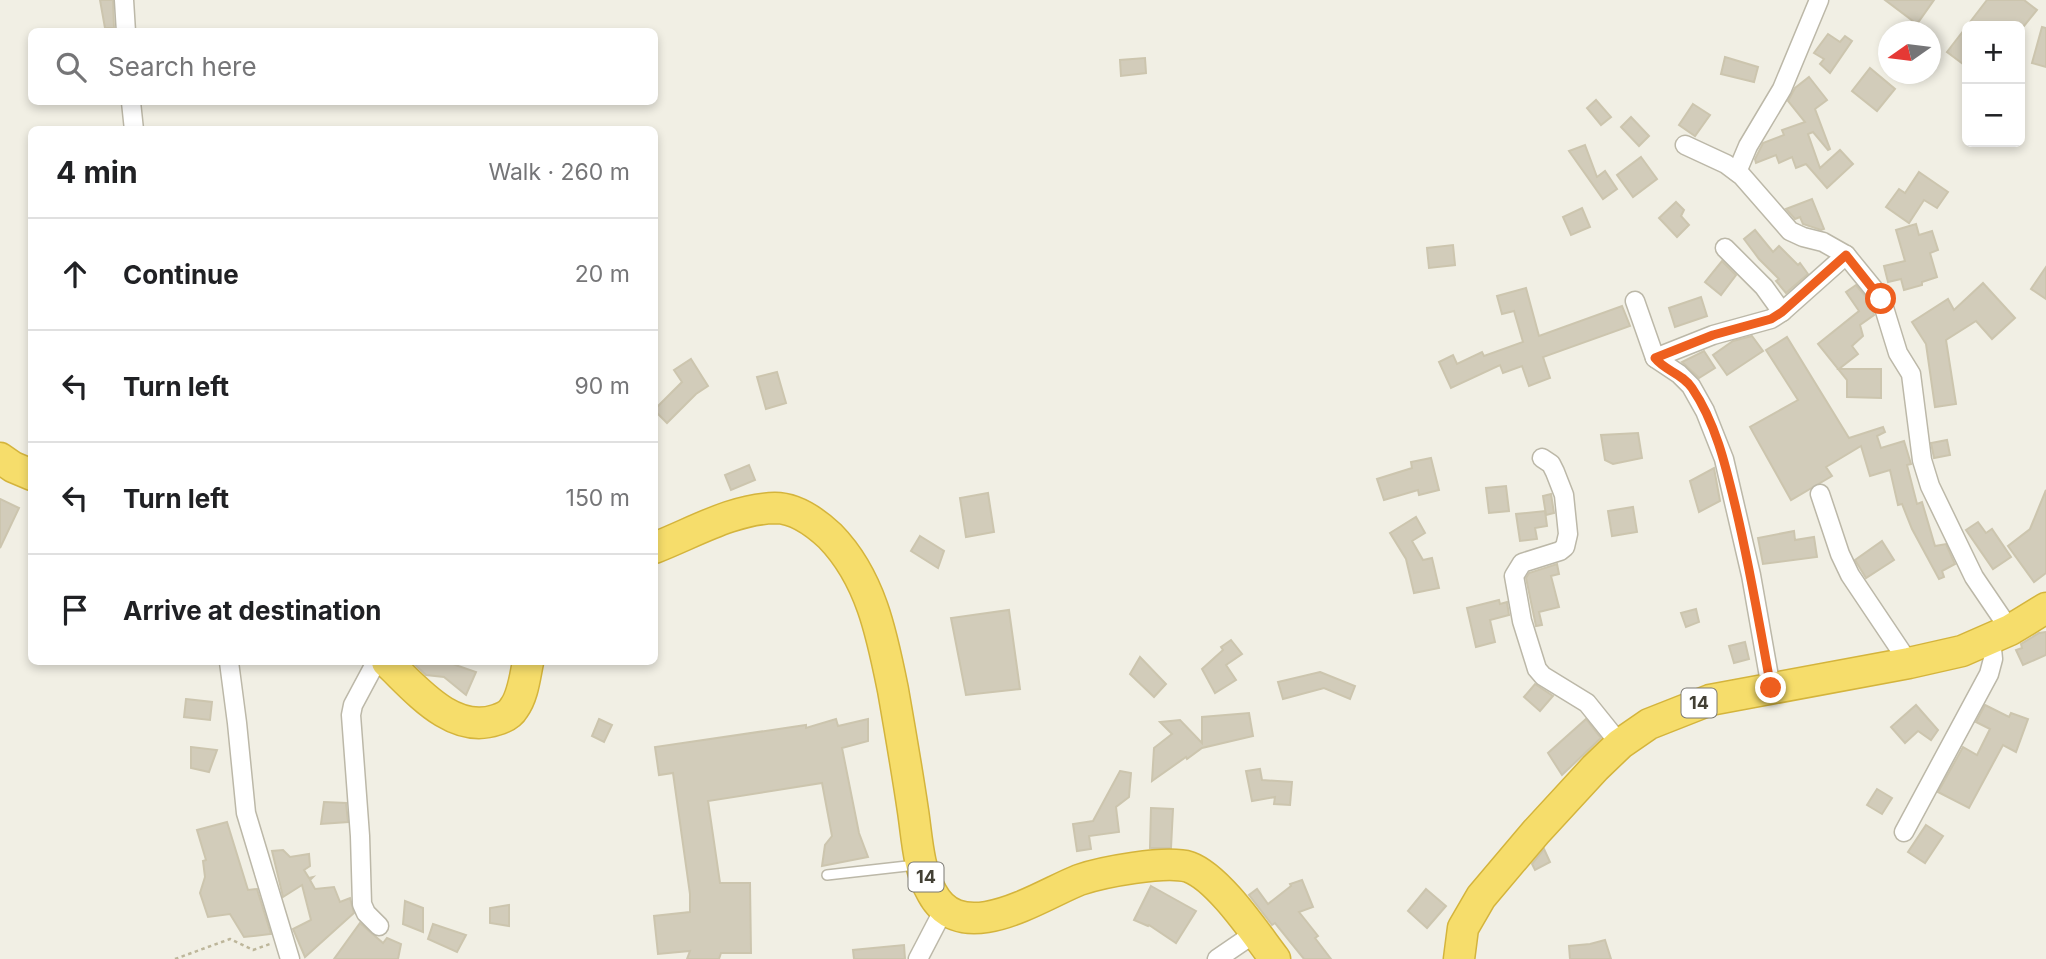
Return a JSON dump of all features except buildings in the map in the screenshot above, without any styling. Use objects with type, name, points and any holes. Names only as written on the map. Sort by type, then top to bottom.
[{"type":"highway","points":[[0,458],[28,473]]},
{"type":"highway","name":"14","points":[[658,546],[734,516],[759,509],[778,508],[805,517],[847,553],[863,582],[880,628],[922,864],[931,893],[944,909],[968,919],[990,917],[1081,879],[1136,868],[1180,865],[1206,876],[1275,959]]},
{"type":"highway","name":"14","points":[[1459,959],[1463,928],[1481,897],[1595,768],[1620,744],[1649,724],[1689,706],[1710,700],[1962,651],[2000,634],[2046,608]]},
{"type":"highway","points":[[390,665],[421,695],[439,708],[460,720],[481,723],[503,718],[512,712],[527,665]]},
{"type":"street","points":[[124,0],[126,28]]},
{"type":"street","points":[[1737,172],[1748,146],[1782,89],[1819,0]]},
{"type":"street","points":[[131,105],[134,126]]},
{"type":"street","points":[[1685,145],[1737,172],[1790,231],[1823,242],[1846,255],[1881,299],[1898,353],[1911,373],[1922,460],[1940,509],[2000,634],[1989,674],[1904,832]]},
{"type":"street","points":[[1725,248],[1760,283],[1782,312]]},
{"type":"street","points":[[1655,358],[1713,335],[1771,319],[1846,255]]},
{"type":"street","points":[[1636,301],[1655,358],[1679,374],[1691,386],[1705,411],[1724,459],[1751,575],[1771,688]]},
{"type":"street","points":[[1542,458],[1550,464],[1560,483],[1568,534],[1565,547],[1560,551],[1522,563],[1514,576],[1517,601],[1532,660],[1543,676],[1587,703],[1620,744]]},
{"type":"street","points":[[1820,494],[1850,575],[1909,663]]},
{"type":"street","points":[[229,665],[246,813],[290,959]]},
{"type":"street","points":[[374,665],[353,705],[351,715],[362,904],[366,913],[379,926]]},
{"type":"street","points":[[918,959],[944,909]]},
{"type":"street","points":[[1217,959],[1255,933]]},
{"type":"lane","points":[[827,875],[922,864]]},
{"type":"path","points":[[176,959],[230,939],[253,950],[283,939]]},
{"type":"route","points":[[1771,688],[1751,575],[1724,459],[1705,411],[1691,386],[1679,374],[1657,362],[1655,358],[1713,335],[1771,319],[1846,255],[1881,299]]}]
